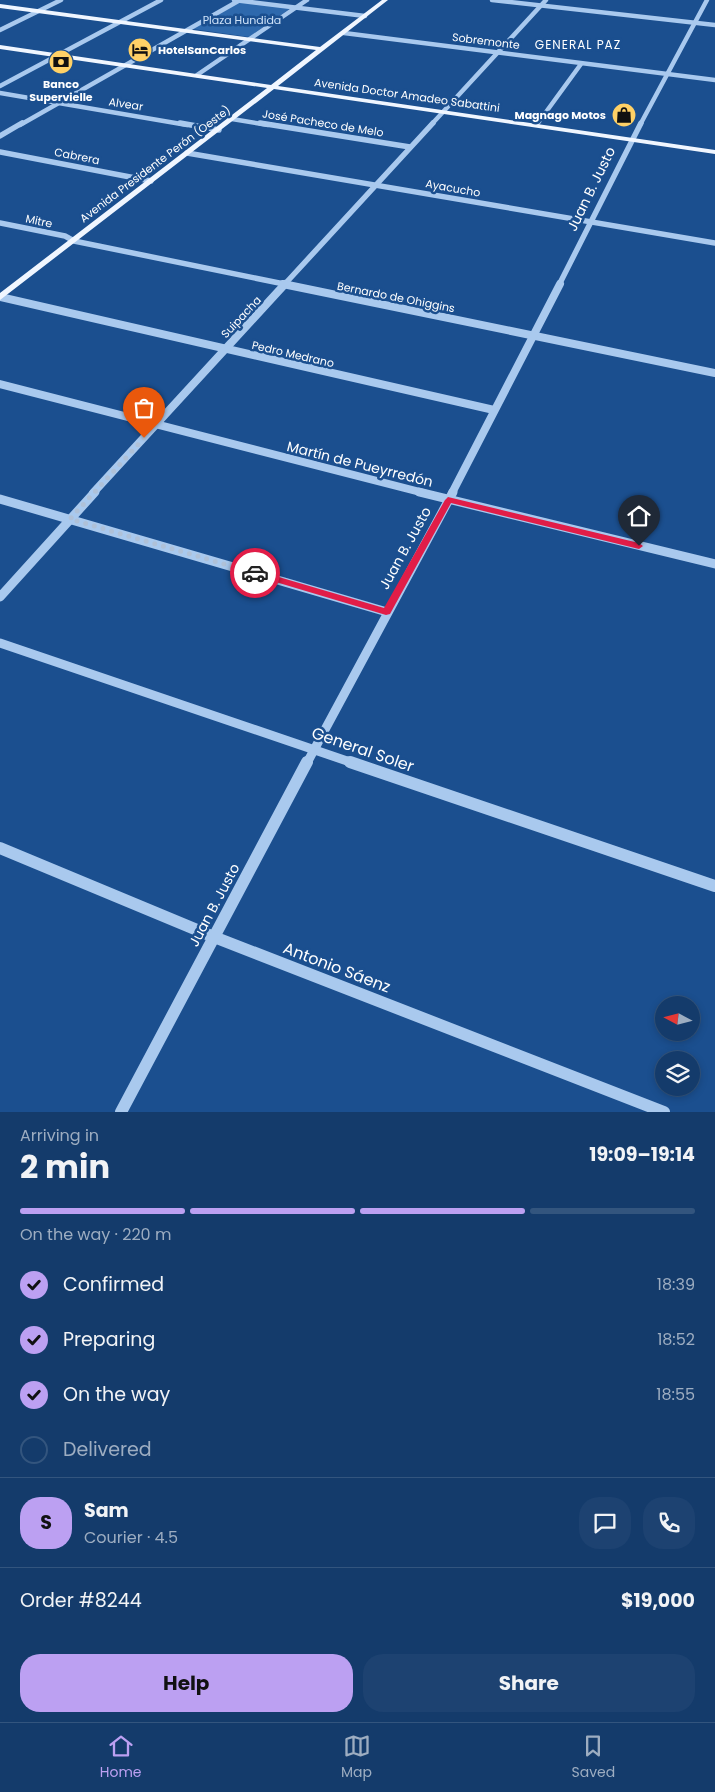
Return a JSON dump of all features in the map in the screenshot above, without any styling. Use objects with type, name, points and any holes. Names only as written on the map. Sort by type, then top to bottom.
[{"type":"main road","name":"Avenida Presidente Perón (Oeste)","points":[[0,297],[219,130],[385,0]]},
{"type":"main road","points":[[0,6],[323,49]]},
{"type":"main road","name":"Avenida Doctor Amadeo Sabattini","points":[[0,47],[276,85],[715,151]]},
{"type":"main road","name":"Avenida Doctor Amadeo Sabattini","points":[[445,111],[538,123],[633,139]]},
{"type":"street","points":[[0,30],[61,0]]},
{"type":"street","points":[[0,86],[161,0]]},
{"type":"street","points":[[231,0],[365,16]]},
{"type":"street","points":[[0,136],[239,0]]},
{"type":"street","points":[[197,75],[307,0]]},
{"type":"street","points":[[492,0],[715,25]]},
{"type":"street","name":"Suipacha","points":[[0,597],[284,284],[546,0]]},
{"type":"street","name":"Juan B. Justo","points":[[121,1112],[315,750],[386,612],[448,500],[633,139],[707,0]]},
{"type":"street","name":"Sobremonte","points":[[344,33],[715,80]]},
{"type":"street","points":[[538,123],[581,64]]},
{"type":"street","name":"Alvear","points":[[0,93],[219,130]]},
{"type":"street","name":"José Pacheco de Melo","points":[[232,119],[410,147]]},
{"type":"street","name":"Cabrera","points":[[0,152],[151,180]]},
{"type":"street","name":"Ayacucho","points":[[187,153],[715,243]]},
{"type":"street","name":"Mitre","points":[[0,223],[65,236],[74,241]]},
{"type":"street","name":"Bernardo de Ohiggins","points":[[74,241],[715,373]]},
{"type":"street","name":"Pedro Medrano","points":[[0,297],[494,410]]},
{"type":"street","name":"Martín de Pueyrredón","points":[[0,384],[448,500],[715,564]]},
{"type":"street","points":[[0,499],[386,612]]},
{"type":"street","name":"General Soler","points":[[0,643],[715,886]]},
{"type":"street","name":"Antonio Sáenz","points":[[0,848],[214,936],[664,1112]]},
{"type":"green space","name":"Plaza Hundida","points":[[239,2],[291,8],[249,37],[193,29]]},
{"type":"way so far","points":[[144,438],[70,519],[255,573]]},
{"type":"place","name":"HotelSanCarlos","points":[[140,50]]},
{"type":"place","name":"Banco Supervielle","points":[[61,62]]},
{"type":"place","name":"Magnago Motos","points":[[624,115]]},
{"type":"district","name":"GENERAL PAZ","points":[[578,45]]},
{"type":"route","points":[[255,573],[386,612],[448,500],[639,546]]}]
